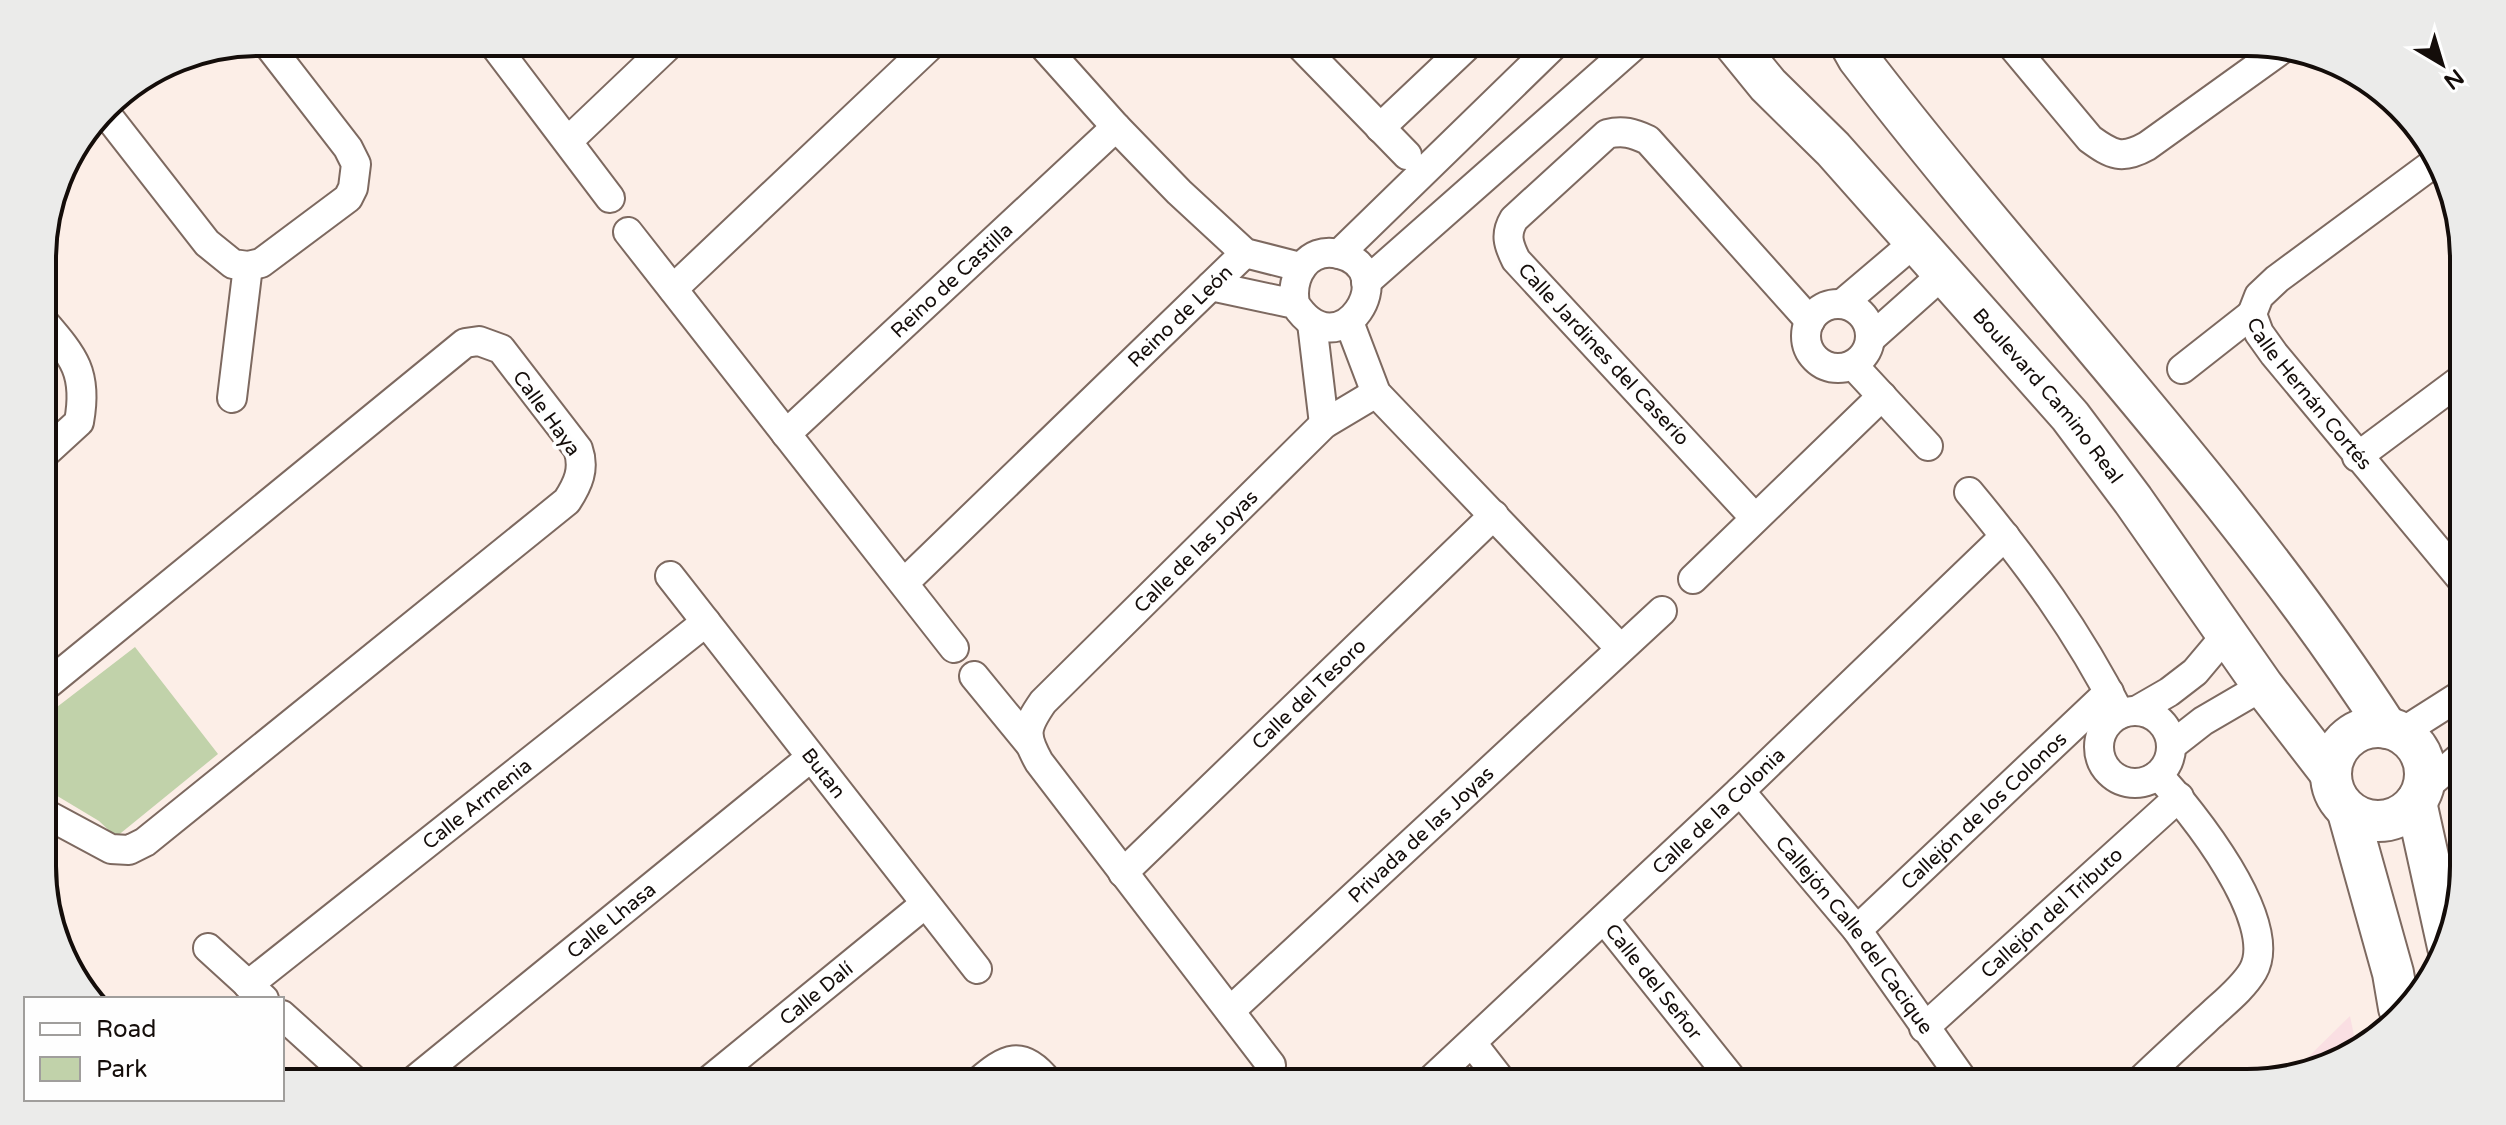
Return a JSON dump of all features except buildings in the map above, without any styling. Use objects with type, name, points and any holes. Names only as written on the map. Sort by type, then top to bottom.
[{"type":"street","points":[[111,120],[207,243],[233,264],[248,266],[261,263],[348,198],[356,176],[356,164],[348,148],[277,56]]},
{"type":"street","points":[[503,56],[610,198]]},
{"type":"street","points":[[568,141],[657,56]]},
{"type":"street","points":[[673,289],[919,56]]},
{"type":"street","name":"Reino de León","points":[[904,583],[1245,253],[1179,192],[1053,56]]},
{"type":"street","points":[[1311,56],[1407,155]]},
{"type":"street","points":[[1380,128],[1456,56]]},
{"type":"street","points":[[1339,254],[1543,56]]},
{"type":"street","points":[[1366,282],[1622,56]]},
{"type":"street","name":"Boulevard Camino Real","points":[[1744,56],[1833,149],[2070,416],[2263,686],[2331,774]]},
{"type":"street","points":[[1857,56],[1930,152],[2155,416],[2314,618],[2394,730],[2412,741],[2420,752],[2424,764],[2419,796],[2443,919]]},
{"type":"street","points":[[2021,56],[2090,139],[2120,155],[2131,155],[2147,146],[2270,57]]},
{"type":"street","name":"Reino de Castilla","points":[[786,434],[1116,127]]},
{"type":"street","name":"Calle Jardines del Caserío","points":[[1754,517],[1516,260],[1507,236],[1509,227],[1607,134],[1619,131],[1634,133],[1648,140],[1810,321]]},
{"type":"street","name":"Calle Hernán Cortés","points":[[2428,167],[2277,279],[2259,296],[2252,314],[2259,333],[2274,354],[2450,566]]},
{"type":"street","points":[[628,232],[954,648]]},
{"type":"street","points":[[1842,304],[1915,242]]},
{"type":"street","points":[[1245,253],[1300,267]]},
{"type":"street","points":[[1211,286],[1304,313],[1324,327],[1337,326],[1349,322],[1364,304],[1366,282],[1356,264],[1339,254],[1318,255],[1300,267],[1294,279],[1293,292],[1304,313],[1324,424]]},
{"type":"street","points":[[232,398],[248,266]]},
{"type":"street","points":[[1870,339],[1943,274]]},
{"type":"street","points":[[1842,304],[1852,307],[1866,319],[1870,339],[1868,349],[1853,365],[1833,368],[1815,359],[1806,341],[1810,321],[1823,307],[1842,304]]},
{"type":"street","points":[[2182,369],[2252,314]]},
{"type":"street","points":[[1349,322],[1376,393],[1620,648]]},
{"type":"street","points":[[56,338],[80,370],[84,388],[79,422],[56,443]]},
{"type":"street","name":"Calle Haya","points":[[56,677],[465,343],[479,341],[501,349],[578,449],[582,460],[578,483],[567,501],[145,842],[129,850],[111,849],[56,819]]},
{"type":"street","points":[[1853,365],[1928,446]]},
{"type":"street","points":[[2357,457],[2450,388]]},
{"type":"street","name":"Calle de las Joyas","points":[[1029,743],[1027,731],[1031,719],[1043,702],[1324,424],[1376,393]]},
{"type":"street","points":[[1693,579],[1882,396]]},
{"type":"street","points":[[1969,492],[2062,611],[2122,706],[2156,718],[2164,726],[2171,746],[2165,767],[2158,775],[2138,783],[2116,778],[2101,761],[2099,738],[2122,706]]},
{"type":"street","name":"Calle del Tesoro","points":[[1123,873],[1494,515]]},
{"type":"street","name":"Calle de la Colonia","points":[[1443,1069],[1740,791],[2005,536]]},
{"type":"street","name":"Butan","points":[[670,576],[977,969]]},
{"type":"street","name":"Privada de las Joyas","points":[[1230,1011],[1662,611]]},
{"type":"street","name":"Calle Armenia","points":[[256,992],[706,622]]},
{"type":"street","name":"Callejón de los Colonos","points":[[1857,930],[2122,706],[2169,692],[2195,672],[2227,634]]},
{"type":"street","points":[[974,676],[1029,743],[1039,762],[1271,1065]]},
{"type":"street","points":[[2171,746],[2203,721],[2263,686]]},
{"type":"street","points":[[2398,1002],[2393,973],[2348,812],[2335,795],[2332,760],[2348,738],[2373,727],[2394,730],[2450,700]]},
{"type":"street","name":"Calle Lhasa","points":[[428,1069],[810,758]]},
{"type":"street","points":[[2348,812],[2359,818],[2384,821],[2397,818],[2450,767]]},
{"type":"street","points":[[2153,1069],[2236,992],[2253,972],[2259,957],[2259,938],[2253,918],[2233,875],[2208,834],[2158,775]]},
{"type":"street","name":"Callejón Calle del Cacique","points":[[1740,791],[1857,930],[1955,1069]]},
{"type":"street","name":"Callejón del Tributo","points":[[1924,1028],[2179,797]]},
{"type":"street","name":"Calle Dalí","points":[[723,1069],[925,904]]},
{"type":"street","name":"Calle del Señor","points":[[1604,919],[1724,1069]]},
{"type":"street","points":[[208,948],[256,992]]},
{"type":"street","points":[[284,1017],[342,1069]]},
{"type":"street","points":[[1472,1043],[1492,1069]]},
{"type":"street","points":[[993,1069],[1022,1060],[1034,1069]]},
{"type":"shaded area","points":[[2350,1016],[2355,1038],[2305,1060]]},
{"type":"green space","points":[[135,647],[218,754],[116,837],[99,821],[56,795],[56,708]]}]
